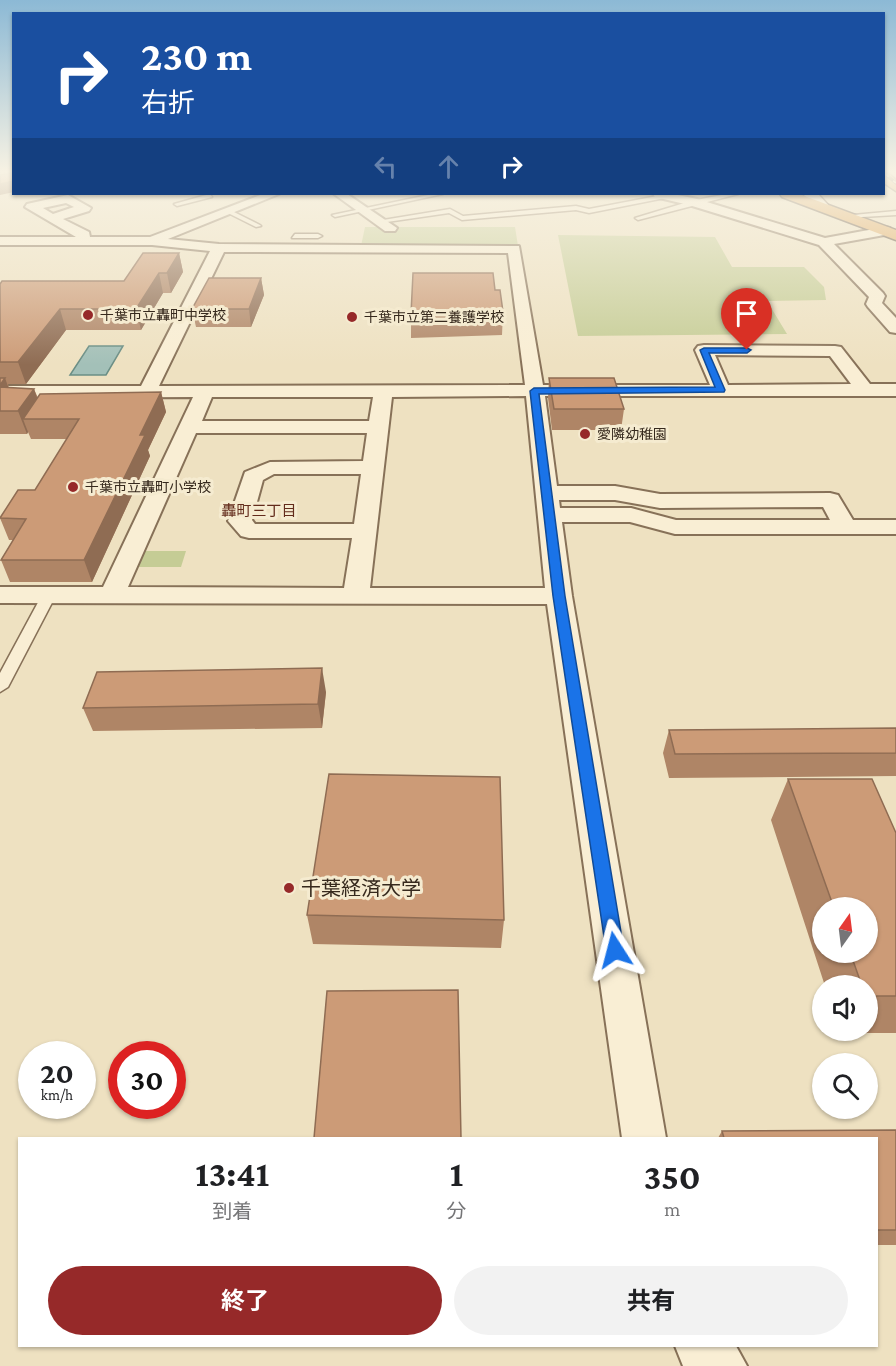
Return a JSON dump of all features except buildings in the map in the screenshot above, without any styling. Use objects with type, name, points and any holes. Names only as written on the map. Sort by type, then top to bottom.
[{"type":"street","points":[[80,241],[83,237]]},
{"type":"street","points":[[152,241],[162,237]]},
{"type":"street","points":[[807,237],[824,242],[869,237]]},
{"type":"street","points":[[0,241],[152,241],[219,248],[306,242],[514,249],[559,596],[644,1137]]},
{"type":"street","points":[[824,242],[877,296],[874,304],[894,323]]},
{"type":"street","points":[[147,392],[219,248]]},
{"type":"street","points":[[721,390],[704,350],[835,351],[865,390]]},
{"type":"street","points":[[0,392],[896,390]]},
{"type":"street","points":[[356,595],[383,391]]},
{"type":"street","points":[[112,595],[204,392]]},
{"type":"street","points":[[189,427],[378,428]]},
{"type":"street","points":[[364,531],[249,531],[240,521],[253,477],[270,468],[373,467]]},
{"type":"street","points":[[548,504],[631,515],[675,526],[896,527]]},
{"type":"street","points":[[0,595],[559,596]]},
{"type":"street","points":[[701,1347],[721,1366]]},
{"type":"lane","points":[[296,237],[306,242],[317,237]]},
{"type":"lane","points":[[0,687],[49,595]]},
{"type":"green space","points":[[363,237],[517,237],[518,246],[361,246]]},
{"type":"green space","points":[[558,237],[715,237],[732,267],[804,267],[824,287],[826,300],[767,301],[787,334],[578,336]]},
{"type":"green space","points":[[137,551],[186,551],[181,567],[130,567]]},
{"type":"water","points":[[89,346],[123,346],[106,375],[70,375]]},
{"type":"place","name":"千葉市立轟町中学校","points":[[88,315]]},
{"type":"place","name":"千葉市立第二養護学校","points":[[352,317]]},
{"type":"place","name":"愛隣幼稚園","points":[[585,434]]},
{"type":"place","name":"千葉市立轟町小学校","points":[[73,487]]},
{"type":"place","name":"千葉経済大学","points":[[289,888]]},
{"type":"district","name":"轟町三丁目","points":[[259,511]]},
{"type":"route","points":[[615,950],[559,596],[534,391],[721,390],[704,350],[747,350]]}]
